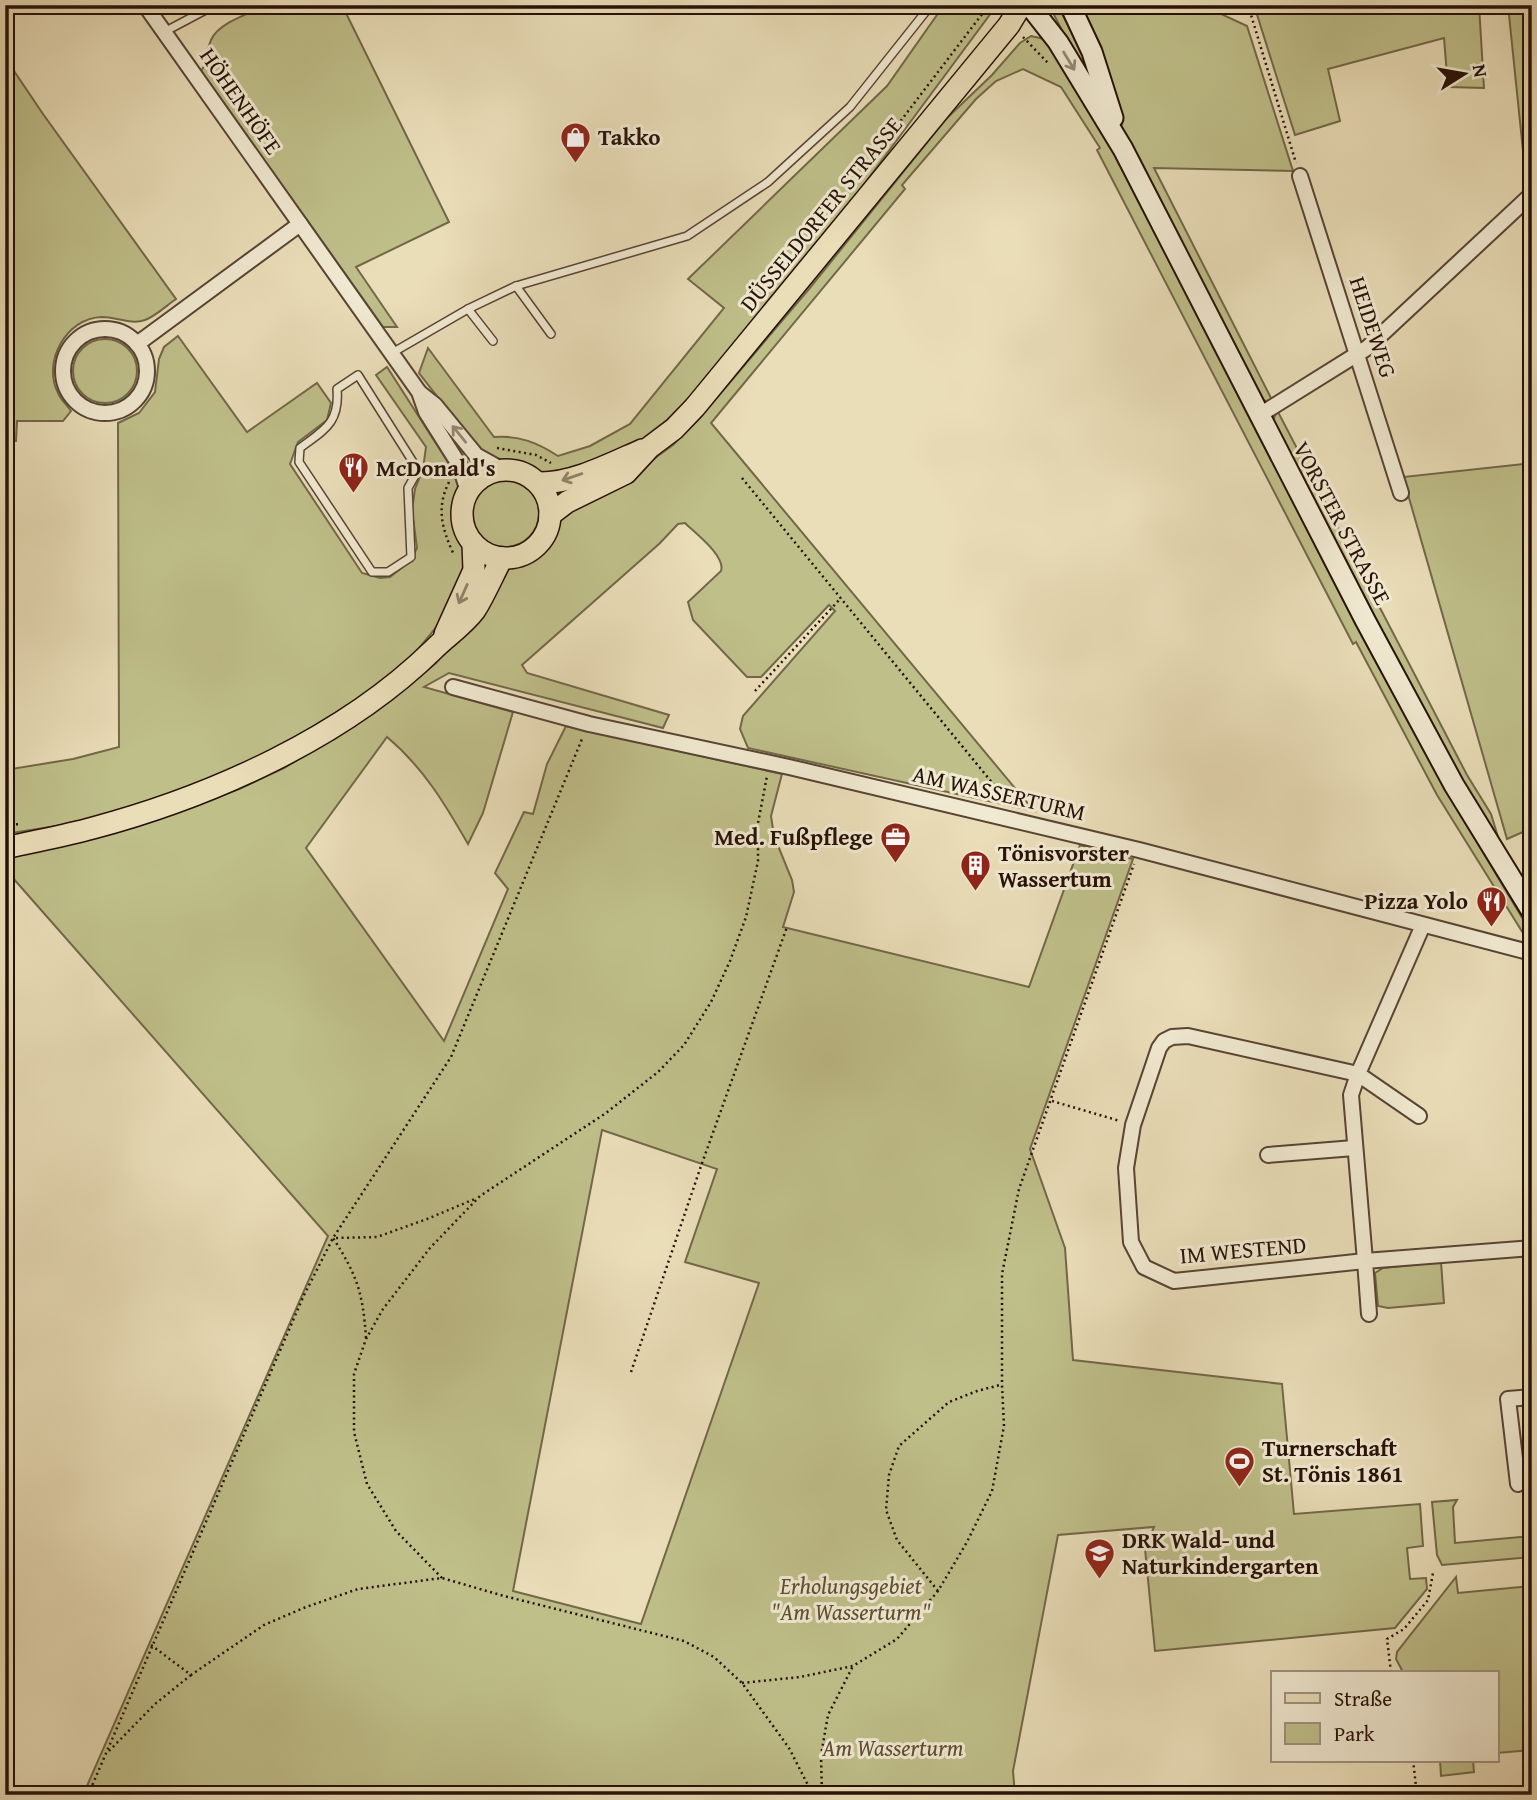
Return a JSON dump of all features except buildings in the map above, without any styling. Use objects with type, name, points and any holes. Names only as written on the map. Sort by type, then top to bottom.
[{"type":"main road","name":"DÜSSELDORFER STRASSE","points":[[538,483],[553,483],[607,465],[650,446],[674,429],[695,407],[1009,25],[1021,5]]},
{"type":"main road","name":"DÜSSELDORFER STRASSE","points":[[550,514],[567,502],[626,473],[650,446]]},
{"type":"main road","points":[[502,470],[527,475],[538,483],[545,492],[550,514],[548,529],[540,542],[530,551],[516,557],[502,558],[481,550],[473,543],[462,518],[468,492],[477,481],[489,473],[502,470]]},
{"type":"main road","points":[[441,643],[474,570],[473,543]]},
{"type":"main road","points":[[10,845],[95,828],[186,798],[263,766],[335,725],[380,696],[458,630],[475,609],[502,558]]},
{"type":"street","name":"HÖHENHÖFE","points":[[145,5],[419,392],[426,412],[460,466],[468,492]]},
{"type":"street","name":"VORSTER STRASSE","points":[[1029,5],[1058,42],[1123,149],[1258,415],[1454,785],[1532,912]]},
{"type":"street","name":"VORSTER STRASSE","points":[[1070,5],[1093,52],[1123,149]]},
{"type":"street","name":"HEIDEWEG","points":[[1300,176],[1401,493]]},
{"type":"street","points":[[1258,415],[1358,355],[1532,194]]},
{"type":"street","points":[[137,344],[300,224]]},
{"type":"street","points":[[100,329],[127,335],[137,344],[144,356],[147,370],[145,384],[128,406],[115,412],[101,413],[77,402],[68,391],[63,378],[63,365],[76,340],[100,329]]},
{"type":"street","name":"HÖHENHÖFE","points":[[419,392],[435,405],[475,455],[502,470]]},
{"type":"street","name":"AM WASSERTURM","points":[[453,687],[589,724],[770,763],[1139,850],[1532,953]]},
{"type":"street","points":[[1369,1314],[1351,1094],[1423,925]]},
{"type":"street","name":"IM WESTEND","points":[[1419,1116],[1358,1074],[1180,1035],[1164,1041],[1159,1048],[1133,1125],[1126,1168],[1131,1242],[1144,1267],[1174,1281],[1365,1261],[1532,1248]]},
{"type":"street","points":[[1268,1155],[1354,1148]]},
{"type":"street","points":[[1518,1483],[1508,1399],[1532,1397]]},
{"type":"lane","points":[[164,32],[215,5]]},
{"type":"lane","points":[[392,353],[468,309],[516,286],[687,236],[768,182],[850,107],[931,5]]},
{"type":"lane","points":[[516,286],[551,334]]},
{"type":"lane","points":[[468,309],[493,341]]},
{"type":"lane","points":[[358,375],[418,470],[408,488],[411,557],[388,572],[372,572],[299,461],[300,448],[331,425],[338,405],[337,389],[358,375]]},
{"type":"path","points":[[1248,5],[1300,176]]},
{"type":"path","points":[[742,478],[1025,823]]},
{"type":"path","points":[[755,691],[841,598]]},
{"type":"path","points":[[88,1795],[304,1295],[333,1238],[451,1057],[589,724]]},
{"type":"path","points":[[333,1238],[377,1237],[480,1196],[606,1113],[658,1072],[684,1045],[711,1002],[746,917],[758,861],[758,823],[770,763]]},
{"type":"path","points":[[742,1683],[800,1677],[853,1666],[897,1639],[938,1591],[967,1542],[992,1491],[1004,1426],[1002,1273],[1019,1189],[1139,850]]},
{"type":"path","points":[[631,1372],[701,1166],[788,927]]},
{"type":"path","points":[[1051,1100],[1133,1125]]},
{"type":"path","points":[[442,1578],[396,1531],[367,1484],[354,1432],[354,1374],[366,1339],[383,1309],[430,1248],[480,1196]]},
{"type":"path","points":[[333,1238],[352,1268],[364,1304],[366,1339]]},
{"type":"path","points":[[938,1591],[897,1540],[886,1510],[889,1475],[899,1446],[949,1402],[1002,1385]]},
{"type":"path","points":[[1391,1671],[1387,1639],[1404,1629],[1428,1601],[1433,1573]]},
{"type":"path","points":[[106,1754],[155,1704],[191,1675],[264,1625],[358,1589],[442,1578],[684,1641],[713,1657],[742,1683],[789,1748],[813,1795]]},
{"type":"path","points":[[151,1646],[191,1675]]},
{"type":"path","points":[[822,1795],[821,1755],[828,1715],[853,1666]]},
{"type":"path","points":[[1413,1762],[1416,1795]]},
{"type":"green space","points":[[268,5],[342,5],[449,222],[356,267],[397,327],[383,327],[201,71],[206,62],[209,44],[221,28]]},
{"type":"green space","points":[[944,5],[997,5],[831,229],[692,395],[668,419],[637,443],[585,469],[537,473],[516,462],[502,462],[486,455],[475,445],[419,373],[428,348],[494,437],[512,437],[528,441],[558,456],[590,446],[630,424],[724,308],[688,279],[887,86]]},
{"type":"green space","points":[[1052,5],[1058,6],[1090,67],[1102,108],[1051,9]]},
{"type":"green space","points":[[1075,5],[1202,5],[1247,26],[1293,171],[1154,168],[1273,402],[1261,400],[1123,131],[1106,64]]},
{"type":"green space","points":[[1254,5],[1479,5],[1484,88],[1448,87],[1444,38],[1328,69],[1340,121],[1295,135]]},
{"type":"green space","points":[[1508,5],[1526,5],[1532,69],[1532,187],[1527,190]]},
{"type":"green space","points":[[1031,36],[1044,39],[1082,89],[1417,734],[1459,812],[1524,921],[1528,941],[1437,795],[1356,642],[1353,644],[1097,150],[1100,148],[1061,87],[1023,69],[996,81],[976,99],[902,185],[905,189],[711,423],[1034,811],[748,748],[740,729],[743,716],[835,611],[829,605],[761,677],[747,677],[693,620],[688,602],[721,571],[721,565],[714,552],[685,523],[678,524],[522,665],[527,673],[669,715],[663,728],[449,673],[424,687],[513,712],[483,813],[468,844],[442,800],[422,773],[387,737],[306,848],[444,1041],[508,889],[495,873],[524,812],[533,814],[547,764],[566,726],[782,774],[771,816],[774,836],[792,880],[794,892],[783,927],[1029,987],[1080,845],[1133,859],[1030,1149],[1065,1248],[1073,1360],[1282,1384],[1294,1514],[1420,1504],[1423,1546],[1407,1548],[1410,1579],[1426,1578],[1427,1589],[1395,1628],[1155,1651],[1145,1549],[1154,1527],[1058,1535],[1013,1771],[1015,1795],[83,1795],[328,1236],[5,869],[5,857],[174,813],[239,789],[284,768],[376,711],[418,678],[436,663],[461,634],[504,570],[532,557],[544,547],[557,521],[566,510],[633,474],[673,445],[699,419],[809,289],[946,119],[992,75],[1020,43]],"holes":[[[602,1130],[717,1169],[685,1262],[759,1283],[641,1624],[513,1591]]]},
{"type":"green space","points":[[5,70],[14,71],[176,299],[145,320],[134,322],[102,317],[89,319],[68,333],[60,344],[53,368],[58,393],[71,411],[63,421],[17,421],[16,441],[5,441]]},
{"type":"green space","points":[[1532,201],[1532,274],[1525,206]]},
{"type":"green space","points":[[178,336],[247,432],[317,383],[331,403],[327,420],[298,442],[290,464],[362,573],[380,578],[390,577],[410,561],[417,548],[412,510],[426,447],[376,375],[387,367],[453,470],[451,473],[458,476],[458,491],[453,510],[468,568],[444,618],[410,659],[359,698],[275,750],[211,781],[151,803],[63,825],[5,834],[5,770],[73,759],[119,747],[118,423],[139,413],[155,392],[159,359],[164,347]]},
{"type":"green space","points":[[105,339],[123,345],[131,353],[137,371],[131,389],[123,397],[105,403],[87,397],[79,389],[73,371],[79,353],[87,345]]},
{"type":"green space","points":[[1277,410],[1467,775],[1491,814],[1502,850],[1459,780],[1273,421]]},
{"type":"green space","points":[[450,433],[479,467],[470,473],[448,435]]},
{"type":"green space","points":[[1532,463],[1532,828],[1507,839],[1403,477]]},
{"type":"green space","points":[[505,479],[518,482],[529,489],[536,500],[539,513],[536,526],[529,537],[518,544],[505,547],[492,544],[481,537],[474,526],[471,513],[474,500],[481,489],[492,482]]},
{"type":"green space","points":[[1441,1262],[1444,1303],[1388,1308],[1378,1306],[1375,1273],[1383,1268]]},
{"type":"green space","points":[[1457,1500],[1453,1507],[1455,1543],[1532,1536],[1532,1557],[1442,1565],[1437,1555],[1432,1502]]},
{"type":"green space","points":[[1456,1577],[1458,1593],[1532,1586],[1532,1750],[1498,1753],[1498,1671],[1402,1671],[1396,1659],[1397,1652]]},
{"type":"green space","points":[[1440,1762],[1473,1762],[1474,1772],[1441,1776]]},
{"type":"place","name":"Takko","points":[[575,164]]},
{"type":"place","name":"McDonald's","points":[[353,495]]},
{"type":"place","name":"Med. Fußpflege","points":[[896,864]]},
{"type":"place","name":"Tönisvorster Wassertum","points":[[975,893]]},
{"type":"place","name":"Pizza Yolo","points":[[1491,928]]},
{"type":"place","name":"Turnerschaft St. Tönis 1861","points":[[1239,1488]]},
{"type":"place","name":"DRK Wald- und Naturkindergarten","points":[[1099,1580]]},
{"type":"park label","name":"Erholungsgebiet \"Am Wasserturm\"","points":[[851,1599]]},
{"type":"park label","name":"Am Wasserturm","points":[[893,1748]]}]
